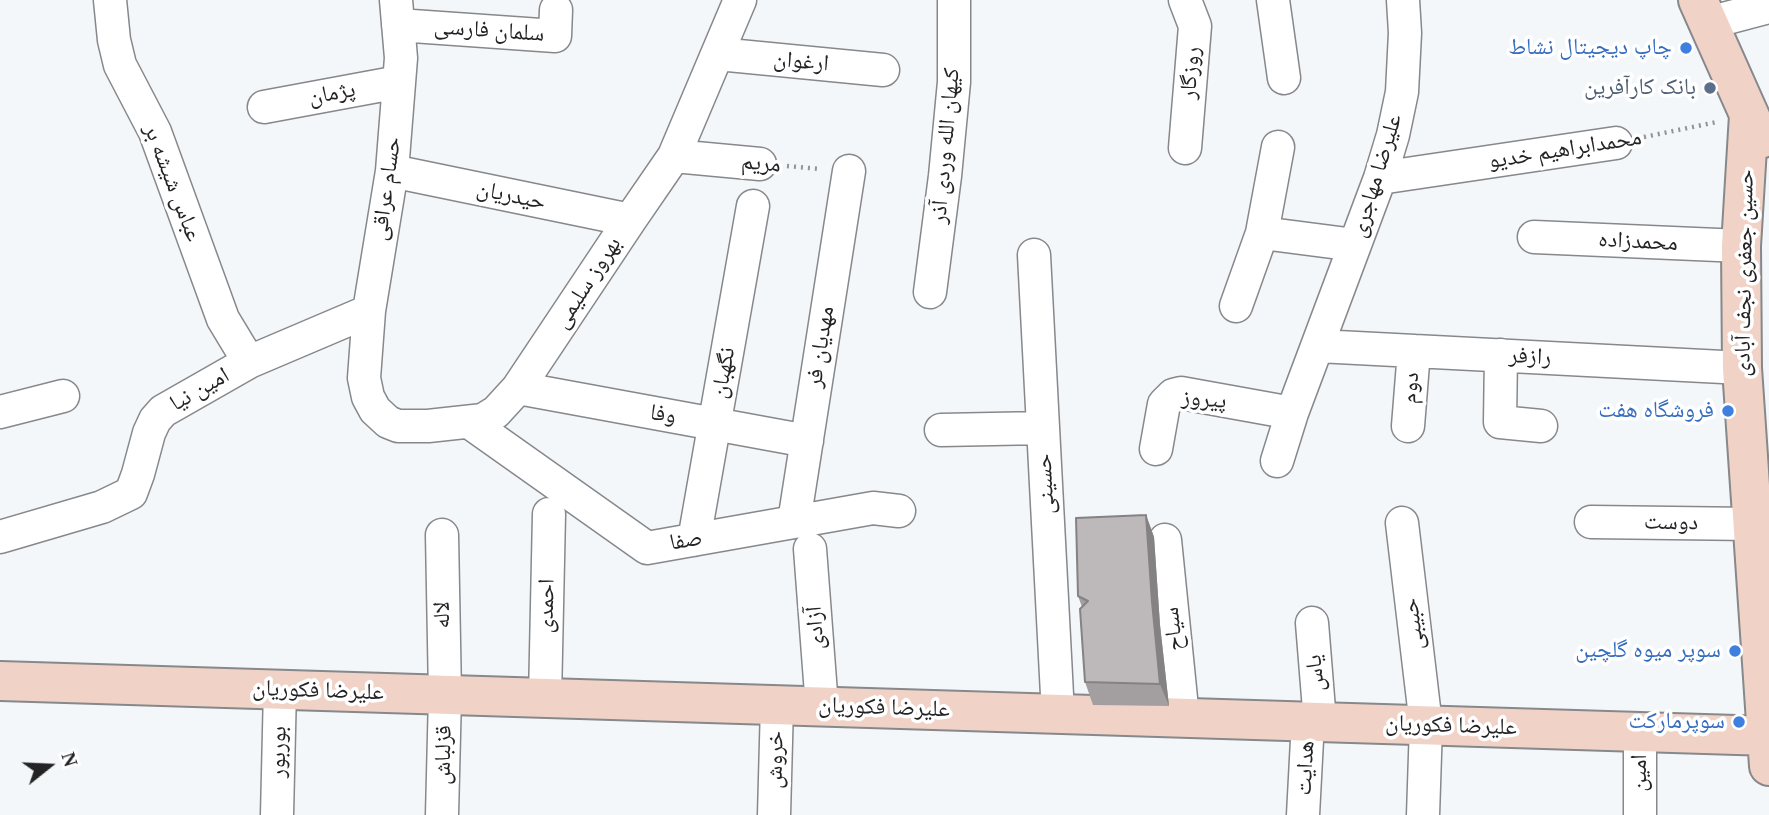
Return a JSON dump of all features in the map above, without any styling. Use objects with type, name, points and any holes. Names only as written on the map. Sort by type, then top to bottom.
[{"type":"street","name":"عباس شیشه بر","points":[[110,0],[114,40],[120,65],[155,132],[223,319],[249,362]]},
{"type":"street","name":"بهروز سلیمی","points":[[364,378],[368,397],[375,410],[388,422],[398,426],[483,420],[490,417],[519,388],[674,156],[740,0]]},
{"type":"street","name":"کیهان الله وردی آذر","points":[[930,292],[946,176],[954,82],[954,0]]},
{"type":"street","name":"روزگار","points":[[1185,0],[1195,26],[1185,148]]},
{"type":"street","points":[[1273,0],[1284,78]]},
{"type":"street","name":"علیرضا مهاجری","points":[[1318,346],[1380,178],[1393,135],[1402,92],[1405,33],[1403,0]]},
{"type":"street","points":[[1769,7],[1703,11],[1759,124],[1769,157]]},
{"type":"street","name":"سلمان فارسی","points":[[397,12],[555,36],[556,10]]},
{"type":"street","name":"حسام عراقی","points":[[364,378],[369,311],[392,171],[401,58],[397,12]]},
{"type":"street","name":"ارغوان","points":[[718,54],[883,70]]},
{"type":"street","name":"پژمان","points":[[264,107],[399,82]]},
{"type":"street","name":"حسین جعفری نجف آبادی","points":[[1759,124],[1741,246],[1742,368],[1752,524],[1765,654],[1768,746]]},
{"type":"street","name":"محمدابراهیم خدیو","points":[[1380,178],[1616,143]]},
{"type":"street","points":[[1236,306],[1262,233],[1278,147]]},
{"type":"street","name":"مریم","points":[[674,156],[760,164]]},
{"type":"street","name":"حیدریان","points":[[392,171],[629,220]]},
{"type":"street","name":"مهدیان فر","points":[[794,522],[849,171]]},
{"type":"street","name":"نگهبان","points":[[694,540],[753,206]]},
{"type":"street","points":[[1262,233],[1355,245]]},
{"type":"street","name":"محمدزاده","points":[[1534,237],[1741,246]]},
{"type":"street","name":"حسینی","points":[[1034,255],[1058,714]]},
{"type":"street","name":"امین نیا","points":[[0,537],[102,507],[131,493],[149,433],[163,411],[249,362],[369,311]]},
{"type":"street","points":[[1277,461],[1318,346]]},
{"type":"street","name":"رازفر","points":[[1318,346],[1742,368]]},
{"type":"street","name":"دوم","points":[[1408,426],[1414,351]]},
{"type":"street","points":[[1501,355],[1500,422],[1541,426]]},
{"type":"street","name":"وفا","points":[[519,388],[807,441]]},
{"type":"street","name":"پیروز","points":[[1156,449],[1164,404],[1181,393],[1292,413]]},
{"type":"street","points":[[0,412],[63,396]]},
{"type":"street","name":"صفا","points":[[469,422],[647,548],[873,508],[899,510]]},
{"type":"street","points":[[941,430],[1043,428]]},
{"type":"street","name":"احمدی","points":[[545,698],[549,514]]},
{"type":"street","name":"دوست","points":[[1591,522],[1752,524]]},
{"type":"street","name":"حبیبی","points":[[1402,523],[1426,725],[1423,815]]},
{"type":"street","name":"لاله","points":[[442,536],[445,695]]},
{"type":"street","name":"سیاح","points":[[1165,540],[1183,718]]},
{"type":"street","name":"آزادی","points":[[810,549],[822,707]]},
{"type":"street","name":"یاس","points":[[1312,623],[1315,722]]},
{"type":"street","name":"علیرضا فکوریان","points":[[0,681],[1640,732],[1768,746]]},
{"type":"street","name":"بوربور","points":[[277,815],[280,689]]},
{"type":"street","name":"قزلباش","points":[[442,815],[445,695]]},
{"type":"street","name":"خروش","points":[[774,815],[777,705]]},
{"type":"street","name":"هدایت","points":[[1303,815],[1315,722]]},
{"type":"street","name":"امین","points":[[1640,732],[1640,815]]},
{"type":"path","name":"محمدابراهیم خدیو","points":[[1616,143],[1759,124]]},
{"type":"path","name":"مریم","points":[[760,164],[849,171]]},
{"type":"building","points":[[1146,515],[1160,684],[1085,682],[1080,609],[1088,601],[1078,596],[1076,518]]},
{"type":"place","name":"چاپ دیجیتال نشاط","points":[[1686,48]]},
{"type":"place","name":"بانک کارآفرین","points":[[1710,88]]},
{"type":"place","name":"فروشگاه هفت","points":[[1728,411]]},
{"type":"place","name":"سوپر میوه گلچین","points":[[1735,651]]},
{"type":"place","name":"سوپرمارکت","points":[[1739,722]]}]
